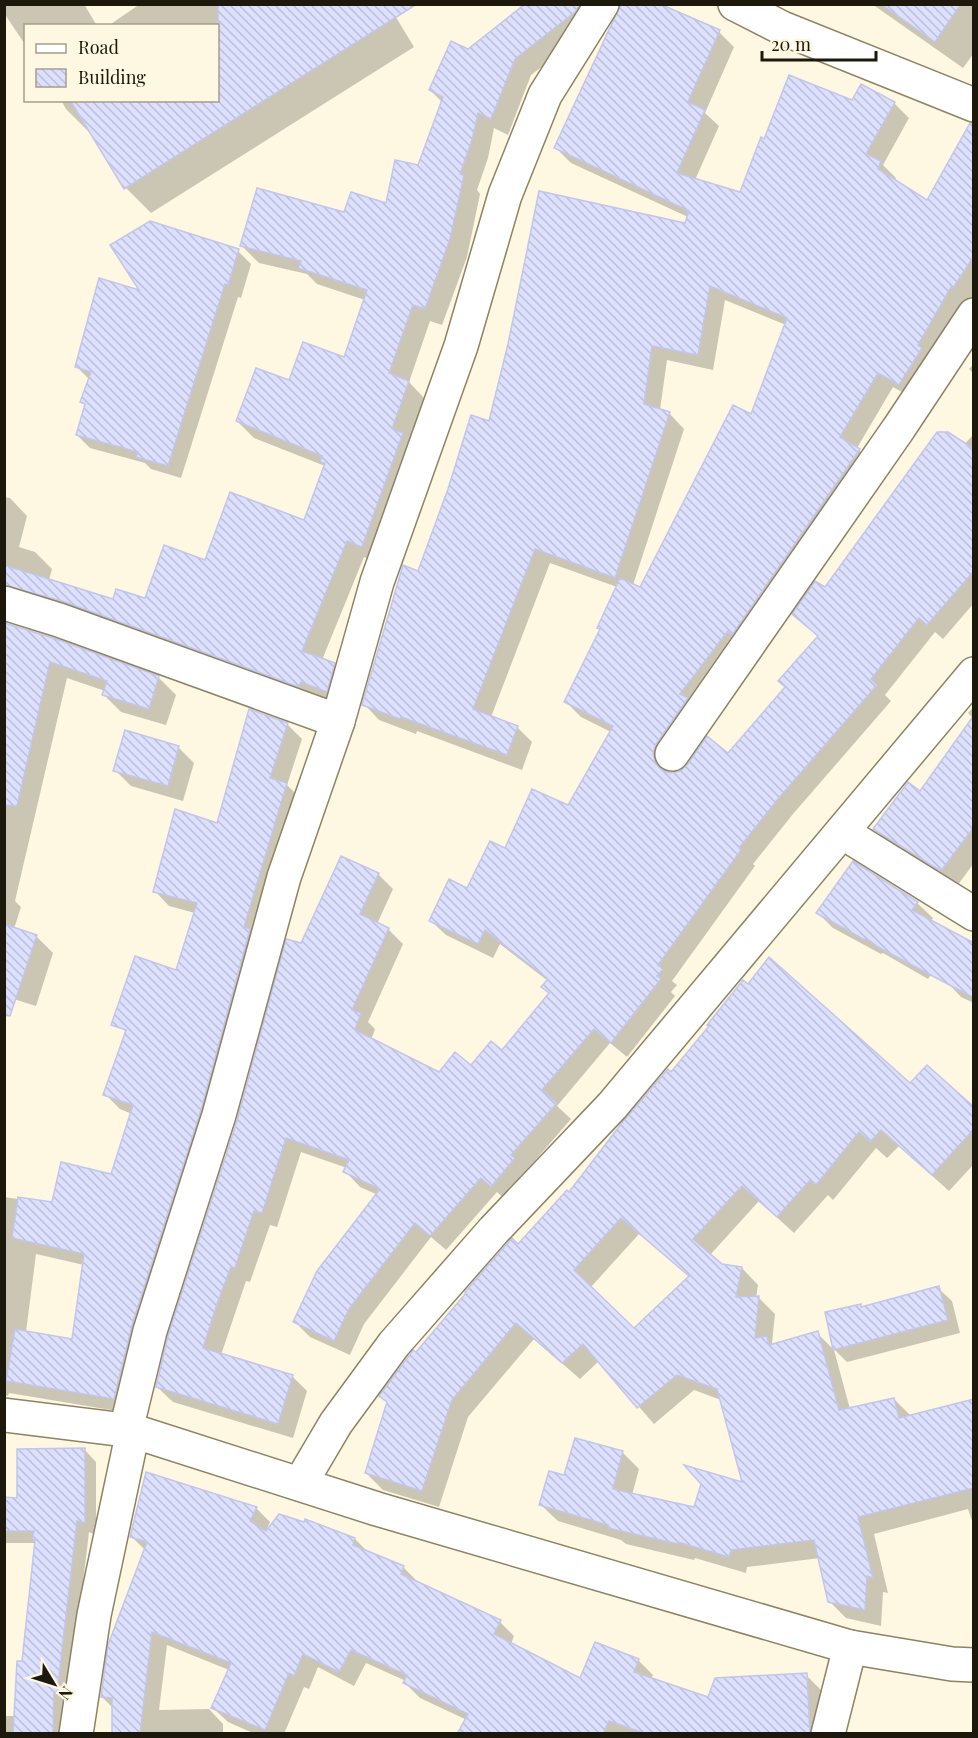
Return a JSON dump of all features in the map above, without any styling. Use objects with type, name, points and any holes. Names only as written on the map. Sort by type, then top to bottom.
[{"type":"street","points":[[76,1734],[94,1615],[150,1331],[219,1115],[284,877],[338,721],[377,582],[461,346],[505,195],[545,94],[602,4]]},
{"type":"street","points":[[735,4],[782,28],[974,105]]},
{"type":"street","points":[[672,754],[899,428],[974,315]]},
{"type":"street","points":[[4,603],[59,620],[338,721]]},
{"type":"street","points":[[300,1484],[336,1423],[394,1344],[494,1230],[612,1106],[974,674]]},
{"type":"street","points":[[842,832],[974,914]]},
{"type":"street","points":[[4,1415],[129,1430],[376,1509],[850,1647],[952,1664],[974,1665]]},
{"type":"street","points":[[828,1734],[850,1647]]},
{"type":"building","points":[[218,4],[417,4],[124,189],[71,102],[219,102]]},
{"type":"building","points":[[525,4],[580,4],[575,12],[515,59],[491,119],[478,113],[472,140],[460,174],[464,175],[450,239],[425,309],[413,305],[389,373],[409,381],[392,429],[403,433],[362,547],[347,541],[302,651],[335,663],[327,692],[301,682],[299,687],[65,602],[4,585],[4,565],[113,599],[116,589],[145,598],[164,545],[205,560],[230,492],[304,520],[325,463],[320,462],[322,456],[236,421],[256,368],[289,380],[303,342],[344,357],[367,290],[298,268],[301,261],[240,246],[257,188],[344,212],[351,192],[386,203],[395,160],[418,165],[443,97],[429,90],[451,41],[468,49]]},
{"type":"building","points":[[621,4],[660,4],[720,30],[688,102],[705,110],[677,173],[740,192],[761,137],[764,139],[789,75],[852,100],[861,84],[895,102],[866,154],[881,161],[878,169],[927,200],[970,123],[974,123],[974,256],[953,288],[951,287],[918,345],[922,348],[899,385],[878,373],[840,437],[860,449],[732,635],[728,631],[680,694],[688,698],[656,744],[653,753],[655,762],[662,770],[670,773],[680,771],[687,765],[707,736],[728,753],[785,687],[778,681],[818,636],[792,614],[815,581],[825,587],[937,432],[948,432],[974,449],[974,571],[927,625],[919,618],[871,679],[877,685],[778,799],[739,848],[741,850],[658,965],[663,969],[657,976],[661,979],[611,1043],[594,1029],[542,1090],[557,1103],[511,1155],[515,1158],[491,1187],[481,1178],[430,1236],[415,1223],[349,1309],[334,1341],[293,1322],[317,1271],[380,1189],[343,1172],[349,1160],[286,1138],[262,1213],[254,1211],[235,1268],[231,1267],[218,1301],[203,1348],[293,1375],[278,1424],[156,1387],[168,1336],[237,1121],[286,939],[301,943],[341,856],[379,873],[360,914],[389,928],[352,1010],[361,1013],[355,1030],[439,1072],[455,1052],[471,1065],[491,1041],[502,1050],[549,993],[541,987],[548,979],[485,930],[478,944],[429,921],[449,879],[467,888],[490,841],[505,848],[532,789],[568,805],[613,726],[564,702],[600,629],[597,628],[620,578],[640,587],[733,405],[751,414],[787,318],[710,286],[698,355],[652,346],[644,404],[670,412],[615,578],[535,549],[473,709],[518,726],[507,755],[362,705],[403,565],[418,571],[448,489],[471,415],[489,421],[508,344],[539,191],[685,223],[689,211],[554,148]]},
{"type":"building","points":[[881,4],[961,4],[935,42]]},
{"type":"building","points":[[150,221],[239,249],[228,285],[225,284],[168,466],[136,457],[138,452],[76,435],[85,404],[80,402],[91,372],[75,367],[99,278],[139,290],[110,245]]},
{"type":"building","points":[[4,623],[159,676],[149,709],[102,695],[107,681],[50,662],[17,806],[4,805]]},
{"type":"building","points":[[249,709],[288,723],[270,778],[287,783],[244,927],[250,929],[201,1110],[132,1325],[114,1399],[6,1381],[15,1329],[72,1339],[84,1254],[12,1238],[18,1197],[52,1202],[61,1162],[111,1174],[133,1105],[103,1095],[126,1030],[111,1025],[135,956],[176,970],[197,903],[153,892],[175,809],[217,823]]},
{"type":"building","points":[[974,715],[974,827],[941,871],[873,829],[908,782],[920,791]]},
{"type":"building","points":[[125,730],[179,746],[168,786],[113,771]]},
{"type":"building","points":[[853,861],[918,902],[912,910],[974,943],[974,998],[816,913]]},
{"type":"building","points":[[4,924],[37,935],[10,1016],[4,1015]]},
{"type":"building","points":[[769,957],[910,1083],[927,1065],[974,1107],[974,1129],[932,1175],[881,1130],[870,1142],[859,1132],[816,1185],[810,1180],[777,1217],[742,1186],[693,1239],[722,1264],[742,1267],[736,1297],[759,1296],[755,1338],[767,1336],[769,1345],[818,1331],[839,1410],[894,1398],[899,1418],[974,1399],[974,1488],[858,1517],[873,1578],[867,1576],[865,1610],[828,1602],[814,1540],[731,1550],[729,1557],[678,1542],[678,1544],[608,1528],[608,1525],[539,1505],[549,1471],[564,1475],[575,1438],[623,1451],[613,1489],[694,1507],[701,1484],[684,1465],[742,1482],[717,1389],[677,1375],[637,1408],[583,1344],[562,1363],[516,1323],[452,1400],[422,1491],[365,1473],[387,1402],[379,1396],[413,1350],[416,1352],[512,1238],[518,1244],[567,1190],[569,1192],[621,1124],[668,1069],[671,1072],[743,980],[748,984]],"holes":[[[621,1218],[689,1276],[634,1328],[574,1270]]]},
{"type":"building","points":[[939,1286],[948,1320],[833,1350],[825,1312],[861,1304],[861,1307]]},
{"type":"building","points":[[85,1448],[85,1523],[77,1521],[57,1693],[54,1692],[53,1734],[13,1734],[17,1661],[22,1661],[35,1540],[32,1539],[34,1531],[4,1531],[4,1497],[17,1498],[17,1449]]},
{"type":"building","points":[[146,1472],[257,1507],[250,1521],[266,1531],[279,1514],[304,1522],[305,1519],[355,1538],[353,1545],[404,1566],[401,1574],[501,1620],[494,1634],[580,1678],[595,1642],[639,1659],[634,1672],[708,1697],[715,1678],[807,1673],[810,1734],[647,1734],[609,1721],[603,1734],[457,1734],[468,1714],[403,1683],[407,1675],[351,1650],[339,1672],[303,1654],[294,1676],[289,1673],[265,1730],[211,1708],[231,1663],[152,1632],[140,1734],[112,1734],[112,1698],[101,1697],[108,1645],[147,1542],[130,1537]]}]
